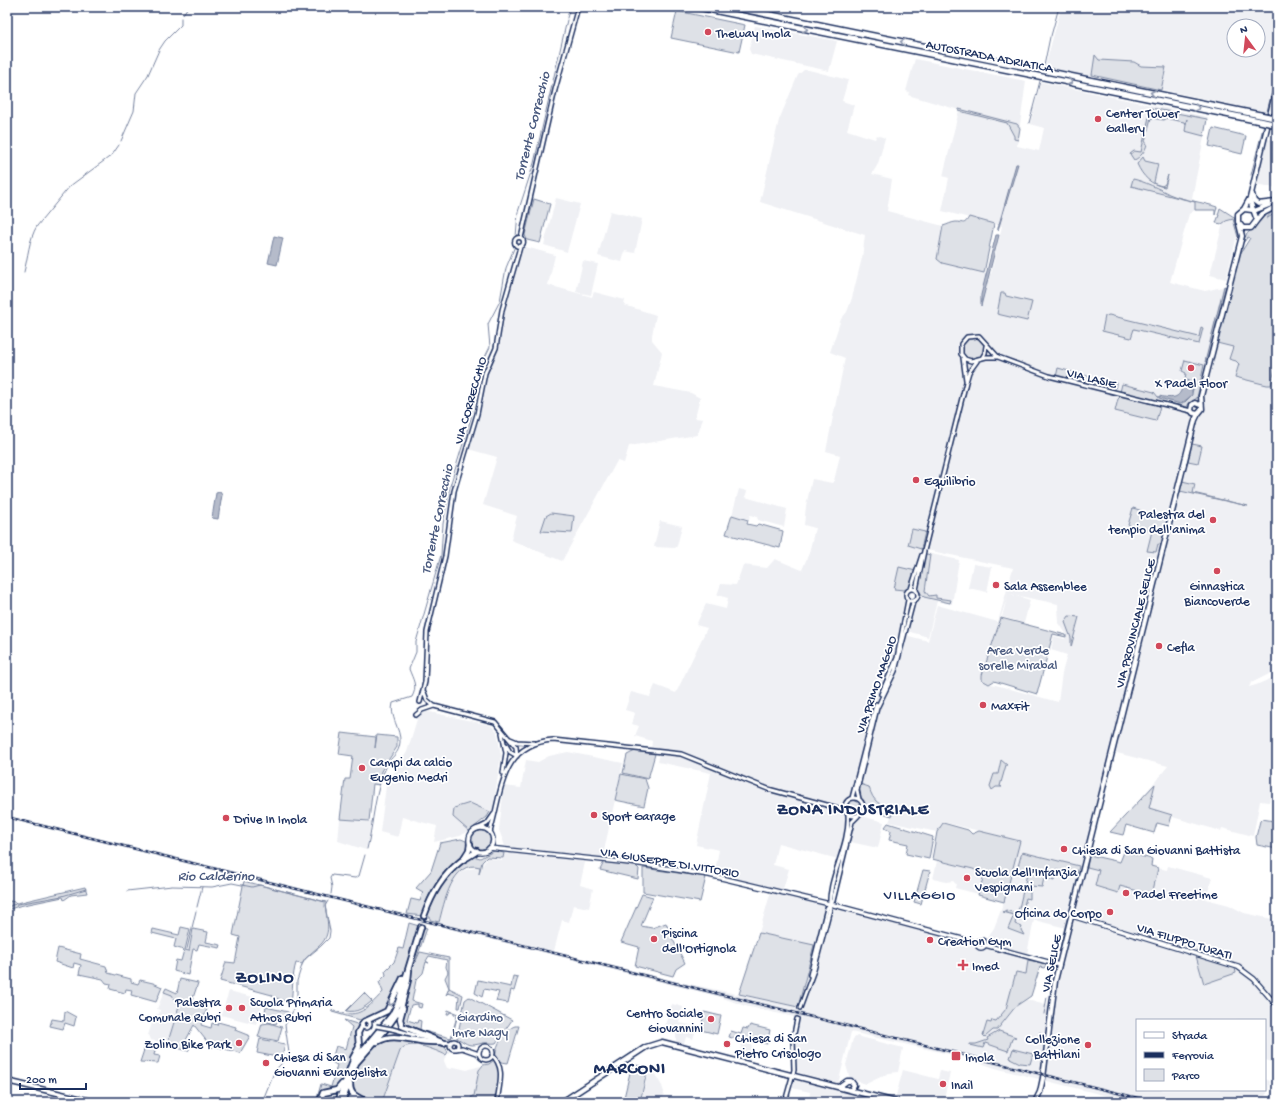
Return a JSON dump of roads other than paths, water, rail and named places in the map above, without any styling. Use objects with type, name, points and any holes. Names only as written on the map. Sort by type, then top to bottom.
[{"type":"highway","name":"AUTOSTRADA ADRIATICA","points":[[698,7],[1260,118]]},
{"type":"highway","name":"AUTOSTRADA ADRIATICA","points":[[732,7],[1276,122]]},
{"type":"highway","points":[[462,861],[467,854],[470,844]]},
{"type":"highway","points":[[424,916],[436,888],[442,879],[462,861],[477,851]]},
{"type":"highway","points":[[369,1021],[387,1011],[409,966],[421,927]]},
{"type":"highway","points":[[409,966],[407,992],[400,1019],[402,1026],[444,1043]]},
{"type":"highway","points":[[320,1102],[323,1093],[340,1087],[356,1057],[392,1015],[398,1003],[405,975]]},
{"type":"highway","points":[[344,1102],[349,1072],[396,1017],[401,1008],[408,980]]},
{"type":"highway","points":[[337,1102],[359,1047],[358,1033],[362,1025]]},
{"type":"highway","points":[[369,1048],[381,1039],[388,1037],[444,1043]]},
{"type":"highway","points":[[349,1072],[350,1090],[357,1098]]},
{"type":"highway","points":[[331,1091],[337,1102]]},
{"type":"highway","points":[[344,1102],[351,1098],[357,1098],[366,1102]]},
{"type":"main road","points":[[1248,228],[1243,228],[1239,224],[1237,217],[1239,212],[1244,209],[1250,198],[1277,86]]},
{"type":"main road","points":[[1252,189],[1254,200],[1258,204],[1265,205],[1276,203]]},
{"type":"main road","points":[[1250,198],[1257,220]]},
{"type":"main road","points":[[1244,209],[1253,210],[1276,203]]},
{"type":"main road","name":"VIA PROVINCIALE SELICE","points":[[1092,830],[1195,420],[1202,409],[1200,405],[1201,396],[1242,236],[1248,228],[1255,225],[1262,214],[1276,203]]},
{"type":"main road","name":"VIA PROVINCIALE SELICE","points":[[1239,224],[1242,236]]},
{"type":"main road","name":"VIA PROVINCIALE SELICE","points":[[1192,410],[1195,403],[1201,396]]},
{"type":"main road","points":[[1195,403],[1200,405]]},
{"type":"main road","points":[[1192,410],[1198,414]]},
{"type":"main road","points":[[1192,410],[1195,420]]},
{"type":"main road","points":[[484,828],[490,832],[492,842],[489,848],[482,852],[477,851],[470,844],[470,835],[477,829],[484,828]]},
{"type":"main road","name":"VIA SELICE","points":[[1035,1102],[1040,1092],[1043,1078],[1054,985],[1092,830]]},
{"type":"main road","name":"VIA GIUSEPPE DI VITTORIO","points":[[492,842],[506,849]]},
{"type":"main road","name":"VIA GIUSEPPE DI VITTORIO","points":[[489,848],[640,864],[700,874],[830,904],[977,943],[980,948],[985,945],[1059,965]]},
{"type":"main road","name":"VIA FILIPPO TURATI","points":[[1072,916],[1238,967],[1254,979],[1277,1006]]},
{"type":"main road","points":[[562,1102],[639,1051],[658,1042],[668,1043],[793,1075],[845,1086],[862,1093],[896,1102]]},
{"type":"main road","points":[[7,1081],[95,1102]]},
{"type":"main road","points":[[845,1086],[851,1081],[852,1088]]},
{"type":"street","name":"VIA CORRECCHIO","points":[[430,704],[420,702],[424,691],[427,632],[445,558],[454,491],[477,414],[485,373],[496,348],[502,310],[520,247],[524,242],[521,238],[555,90],[578,7]]},
{"type":"street","name":"VIA CORRECCHIO","points":[[520,247],[516,246],[514,242],[516,238],[521,238]]},
{"type":"street","name":"VIA LASIE","points":[[963,356],[960,347],[962,342],[967,337],[979,336],[998,357]]},
{"type":"street","points":[[963,356],[971,361],[978,361],[982,358],[986,350],[986,344]]},
{"type":"street","name":"VIA PRIMO MAGGIO","points":[[963,356],[966,382]]},
{"type":"street","name":"VIA LASIE","points":[[982,358],[998,357],[1048,376],[1182,409],[1192,410]]},
{"type":"street","name":"VIA PRIMO MAGGIO","points":[[830,904],[833,901],[852,822],[863,808],[857,790],[877,708],[895,671],[913,602],[919,596],[916,590],[923,554],[966,382],[969,372],[978,361]]},
{"type":"street","name":"VIA PRIMO MAGGIO","points":[[852,798],[874,708],[897,658],[908,600],[906,594],[911,589],[923,554]]},
{"type":"street","points":[[911,589],[916,590]]},
{"type":"street","points":[[908,600],[913,602]]},
{"type":"street","points":[[424,691],[430,704],[434,706],[492,720],[518,750],[517,756]]},
{"type":"street","points":[[416,715],[430,704]]},
{"type":"street","points":[[490,832],[503,779],[506,753],[502,732]]},
{"type":"street","points":[[503,737],[510,752],[517,756]]},
{"type":"street","points":[[509,739],[517,742],[536,743],[559,740],[677,753],[776,791],[845,810]]},
{"type":"street","points":[[503,779],[508,766],[517,756],[536,743]]},
{"type":"street","points":[[837,807],[844,805],[852,798],[859,799]]},
{"type":"street","points":[[844,805],[848,815],[858,816]]},
{"type":"street","points":[[477,829],[487,824],[497,807]]},
{"type":"street","name":"VIA PRIMO MAGGIO","points":[[800,1008],[830,909],[829,900],[846,832],[848,815]]},
{"type":"street","points":[[785,1102],[793,1075],[793,1039],[797,1019]]},
{"type":"street","points":[[376,1026],[369,1021],[363,1021],[362,1025],[368,1027],[376,1026],[444,1043],[450,1045],[452,1049],[462,1048],[480,1054],[484,1059],[491,1056]]},
{"type":"street","points":[[368,1027],[369,1021]]},
{"type":"street","points":[[450,1045],[454,1041],[462,1046],[480,1049],[486,1046],[490,1047],[492,1051],[491,1056]]},
{"type":"street","points":[[456,1049],[457,1043]]},
{"type":"street","points":[[480,1049],[480,1054]]},
{"type":"street","points":[[491,1056],[498,1060],[501,1071],[497,1102]]},
{"type":"water","points":[[1016,164],[1018,164],[998,230],[998,228]]},
{"type":"water","points":[[996,235],[999,235],[981,306],[981,295]]},
{"type":"water","points":[[274,236],[283,238],[277,265],[268,263]]},
{"type":"water","points":[[1224,286],[1226,287],[1208,361],[1205,362]]},
{"type":"water","points":[[1185,379],[1195,383],[1192,390],[1192,395],[1181,404],[1159,398],[1159,396],[1170,398],[1177,396],[1182,390]]},
{"type":"water","points":[[220,492],[222,495],[218,519],[212,518],[216,493]]},
{"type":"waterway","points":[[183,14],[188,7]]},
{"type":"waterway","name":"Torrente Correcchio","points":[[567,18],[570,7]]},
{"type":"waterway","points":[[1051,36],[1059,7]]},
{"type":"waterway","points":[[121,141],[134,111],[136,93],[148,75],[159,50],[165,41],[181,25],[181,18]]},
{"type":"waterway","name":"Torrente Correcchio","points":[[516,237],[518,212],[534,163],[567,20]]},
{"type":"waterway","points":[[1044,66],[1050,37]]},
{"type":"waterway","points":[[1266,115],[1277,72]]},
{"type":"waterway","points":[[1029,123],[1040,81]]},
{"type":"waterway","points":[[1251,175],[1264,124]]},
{"type":"waterway","points":[[24,272],[30,242],[37,226],[70,186],[112,155],[119,145]]},
{"type":"waterway","name":"Torrente Correcchio","points":[[367,849],[379,785],[387,765],[397,753],[400,742],[399,732],[392,708],[393,703],[412,697],[415,690],[409,669],[416,652],[416,642],[441,555],[443,524],[450,486],[471,418],[474,390],[481,365],[490,347],[488,324],[500,301],[506,268],[515,246]]},
{"type":"waterway","name":"Torrente Correcchio","points":[[331,894],[332,887],[330,878],[332,875],[355,878],[359,876],[365,855]]},
{"type":"waterway","name":"Rio Calderino","points":[[127,891],[172,886],[212,887],[232,883],[252,887],[260,885],[326,902]]},
{"type":"waterway","points":[[197,907],[202,887]]},
{"type":"waterway","name":"Rio Calderino","points":[[7,908],[12,905],[62,896],[86,889]]},
{"type":"waterway","name":"Torrente Correcchio","points":[[262,1102],[275,1070],[287,1058],[289,1053],[285,1025],[297,1004],[297,981],[302,965],[305,959],[329,938],[330,931],[325,906],[328,901]]},
{"type":"waterway","points":[[187,949],[196,911]]},
{"type":"waterway","points":[[1060,947],[1067,919]]},
{"type":"waterway","points":[[1044,1014],[1047,997]]},
{"type":"waterway","points":[[1037,1041],[1040,1032]]},
{"type":"tunnel","points":[[421,927],[424,916]]},
{"type":"tunnel","points":[[797,1019],[800,1008]]},
{"type":"railway","points":[[7,817],[1154,1102]]},
{"type":"place","name":"Theway Imola","points":[[708,32]]},
{"type":"place","name":"Center Tower Gallery","points":[[1098,119]]},
{"type":"place","name":"X Padel Floor","points":[[1191,368]]},
{"type":"place","name":"Equilibrio","points":[[916,480]]},
{"type":"place","name":"Palestra del tempio dell'anima","points":[[1213,520]]},
{"type":"place","name":"Ginnastica Biancoverde","points":[[1217,571]]},
{"type":"place","name":"Sala Assemblee","points":[[996,585]]},
{"type":"place","name":"Cefla","points":[[1159,646]]},
{"type":"place","name":"MaxFit","points":[[983,705]]},
{"type":"place","name":"Campi da calcio Eugenio Medri","points":[[362,768]]},
{"type":"place","name":"Sport Garage","points":[[594,815]]},
{"type":"place","name":"Drive In Imola","points":[[226,818]]},
{"type":"place","name":"Chiesa di San Giovanni Battista","points":[[1064,849]]},
{"type":"place","name":"Scuola dell'Infanzia Vespignani","points":[[967,878]]},
{"type":"place","name":"Padel Freetime","points":[[1126,893]]},
{"type":"place","name":"Oficina do Corpo","points":[[1110,912]]},
{"type":"place","name":"Piscina dell'Ortignola","points":[[654,939]]},
{"type":"place","name":"Creation Gym","points":[[930,940]]},
{"type":"place","name":"Imed","points":[[963,965]]},
{"type":"place","name":"Palestra Comunale Rubri","points":[[229,1008]]},
{"type":"place","name":"Scuola Primaria Athos Rubri","points":[[242,1008]]},
{"type":"place","name":"Centro Sociale Giovannini","points":[[711,1019]]},
{"type":"place","name":"Zolino Bike Park","points":[[239,1043]]},
{"type":"place","name":"Chiesa di San Pietro Crisologo","points":[[727,1044]]},
{"type":"place","name":"Collezione Battilani","points":[[1088,1045]]},
{"type":"place","name":"Imola","points":[[956,1056]]},
{"type":"place","name":"Chiesa di San Giovanni Evangelista","points":[[266,1063]]},
{"type":"place","name":"Inail","points":[[943,1084]]},
{"type":"district","name":"ZONA INDUSTRIALE","points":[[853,808]]},
{"type":"district","name":"VILLAGGIO","points":[[920,894]]},
{"type":"district","name":"ZOLINO","points":[[265,976]]},
{"type":"district","name":"MARCONI","points":[[630,1067]]},
{"type":"park label","name":"Area Verde sorelle Mirabal","points":[[1018,656]]},
{"type":"park label","name":"Giardino Imre Nagy","points":[[480,1024]]}]
